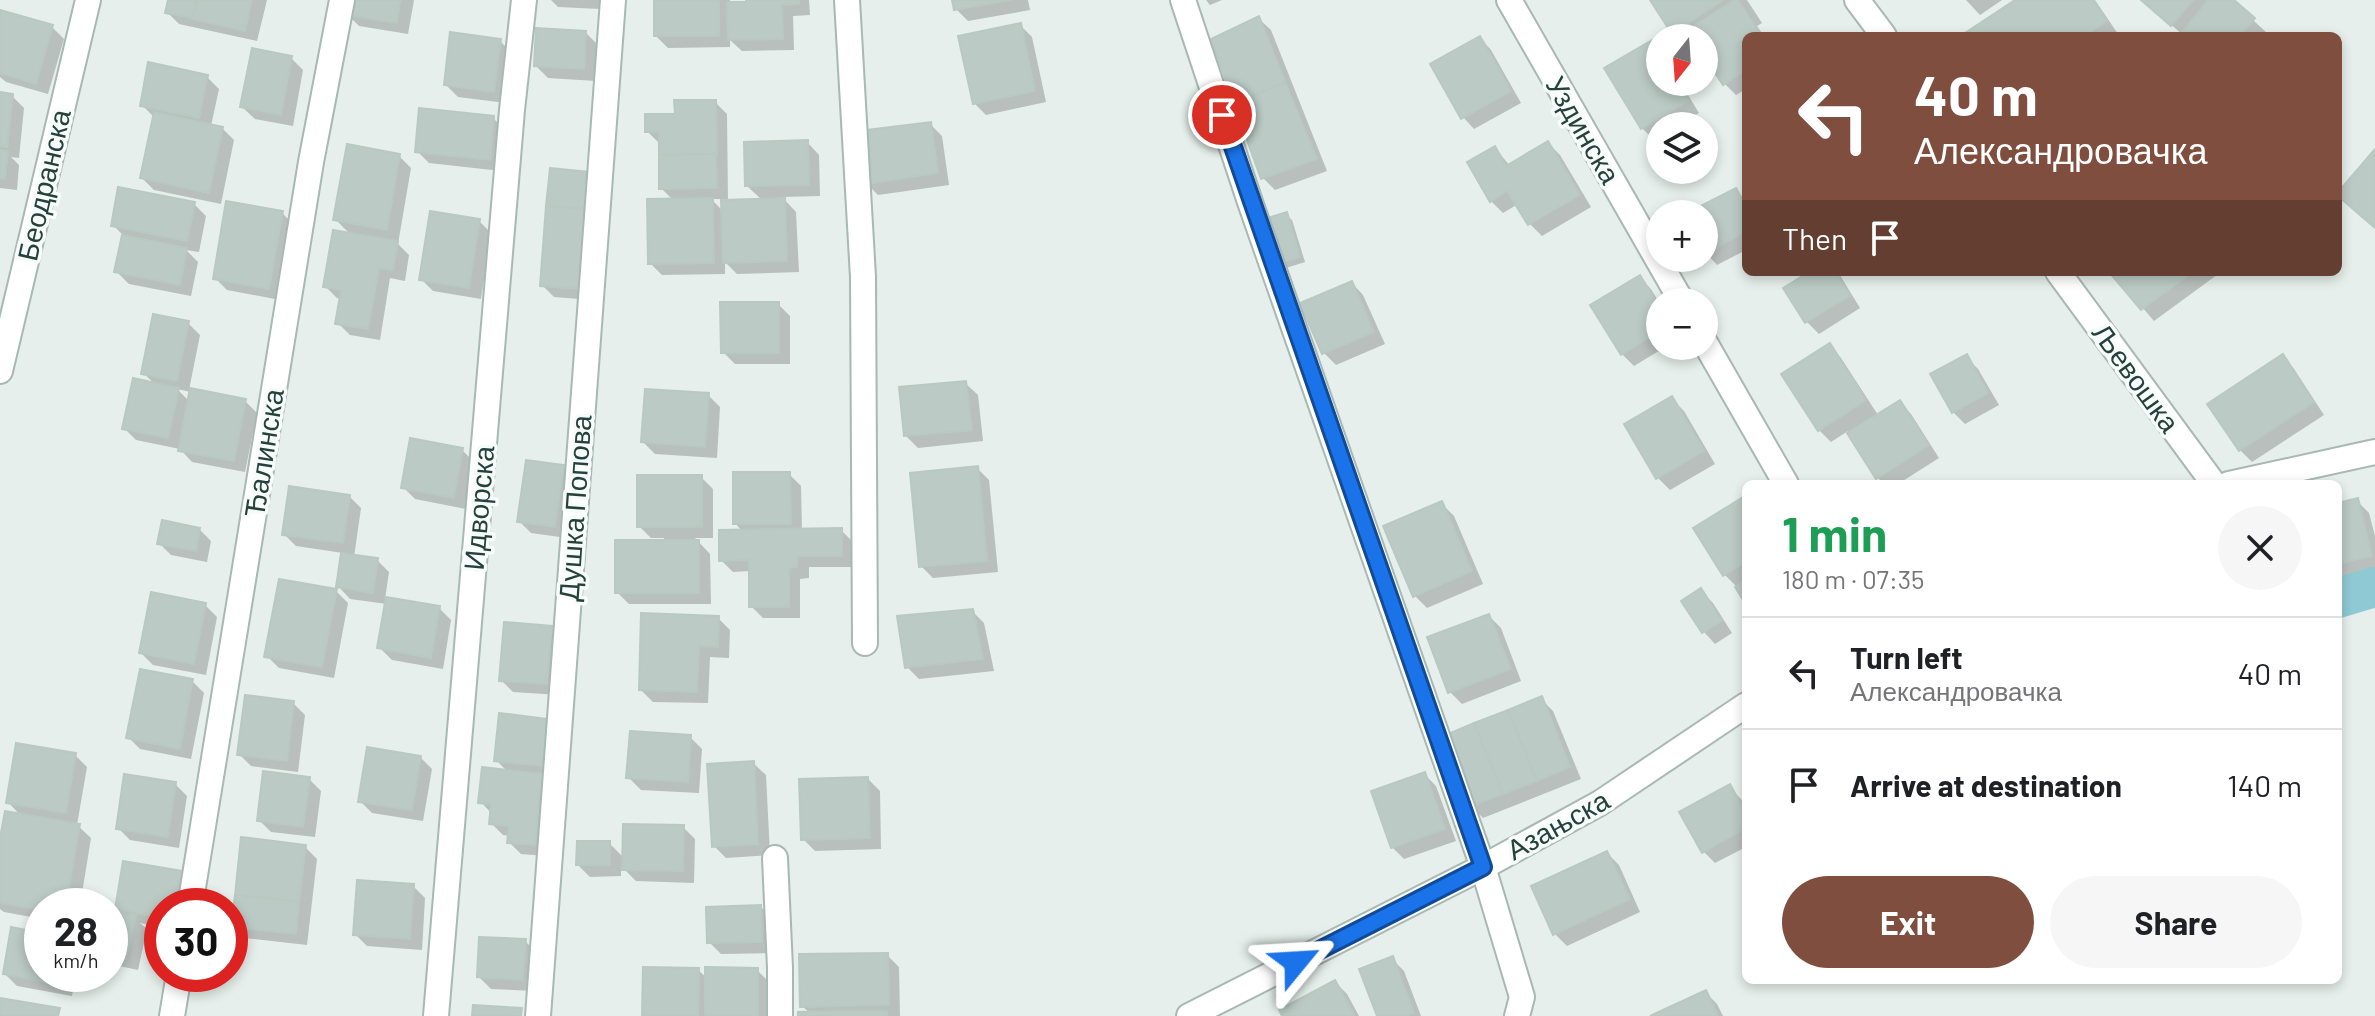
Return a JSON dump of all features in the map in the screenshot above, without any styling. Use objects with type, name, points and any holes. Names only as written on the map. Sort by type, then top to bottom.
[{"type":"street","name":"Беодранска","points":[[0,371],[88,0]]},
{"type":"street","name":"Ђалинска","points":[[193,888],[311,162],[342,0]]},
{"type":"street","name":"Идворска","points":[[436,1016],[524,0]]},
{"type":"street","name":"Душка Попова","points":[[538,1016],[613,0]]},
{"type":"street","points":[[847,0],[863,277],[865,643]]},
{"type":"street","points":[[1183,0],[1250,202],[1483,867],[1522,997],[1517,1016]]},
{"type":"street","name":"Уздинска","points":[[1509,0],[1674,288]]},
{"type":"street","points":[[1857,0],[1881,32]]},
{"type":"street","name":"Љевошка","points":[[2061,276],[2211,480]]},
{"type":"street","points":[[1715,360],[1784,480]]},
{"type":"street","points":[[2247,480],[2375,452]]},
{"type":"street","name":"Азањска","points":[[1189,1016],[1483,867],[1600,803],[1742,708]]},
{"type":"street","points":[[775,858],[780,1016]]},
{"type":"street","points":[[172,1016],[176,992]]},
{"type":"building","points":[[168,0],[196,0],[192,18],[165,13]]},
{"type":"building","points":[[197,0],[252,0],[245,31],[192,19]]},
{"type":"building","points":[[347,0],[400,0],[397,23],[345,15]]},
{"type":"building","points":[[654,0],[719,0],[719,36],[654,36]]},
{"type":"building","points":[[799,0],[799,4],[782,5],[783,39],[728,40],[727,2]]},
{"type":"building","points":[[952,0],[1011,0],[954,10]]},
{"type":"building","points":[[1650,0],[1723,0],[1687,24],[1666,24]]},
{"type":"building","points":[[1738,0],[1759,32],[1742,32],[1742,73],[1723,85],[1718,77],[1718,24],[1697,24]]},
{"type":"building","points":[[2015,0],[2093,0],[2107,21],[2091,32],[1967,32]]},
{"type":"building","points":[[2141,0],[2193,0],[2171,26]]},
{"type":"building","points":[[2208,0],[2234,0],[2255,18],[2243,32],[2182,32]]},
{"type":"building","points":[[0,10],[53,25],[36,84],[0,73]]},
{"type":"building","points":[[1259,16],[1285,82],[1234,104],[1211,39]]},
{"type":"building","points":[[1021,23],[1035,91],[973,104],[958,36]]},
{"type":"building","points":[[536,28],[586,31],[584,69],[534,66]]},
{"type":"building","points":[[450,32],[501,39],[494,92],[444,85]]},
{"type":"building","points":[[1480,36],[1511,91],[1461,119],[1430,64]]},
{"type":"building","points":[[1646,44],[1646,96],[1685,96],[1688,101],[1670,112],[1646,112],[1646,126],[1641,129],[1604,68]]},
{"type":"building","points":[[252,48],[292,56],[281,115],[240,107]]},
{"type":"building","points":[[148,62],[208,75],[199,118],[140,106]]},
{"type":"building","points":[[1285,82],[1317,159],[1261,179],[1234,104]]},
{"type":"building","points":[[0,92],[13,94],[7,147],[0,146]]},
{"type":"building","points":[[674,100],[716,100],[717,154],[659,155],[659,132],[645,132],[645,114],[675,114]]},
{"type":"building","points":[[419,108],[494,116],[490,160],[415,152]]},
{"type":"building","points":[[154,112],[223,127],[209,193],[140,178]]},
{"type":"building","points":[[931,122],[938,173],[865,184],[857,131]]},
{"type":"building","points":[[808,140],[809,185],[745,186],[744,142]]},
{"type":"building","points":[[1548,141],[1580,195],[1528,225],[1507,191],[1490,202],[1467,162],[1495,146],[1506,166]]},
{"type":"building","points":[[347,144],[400,154],[387,230],[333,220]]},
{"type":"building","points":[[2375,149],[2375,228],[2342,199],[2342,187]]},
{"type":"building","points":[[0,150],[8,151],[5,179],[0,178]]},
{"type":"building","points":[[716,154],[717,188],[659,189],[659,155]]},
{"type":"building","points":[[550,168],[589,172],[587,209],[546,206]]},
{"type":"building","points":[[118,187],[195,202],[187,241],[111,226]]},
{"type":"building","points":[[1736,188],[1742,199],[1742,234],[1718,247],[1718,200],[1712,200]]},
{"type":"building","points":[[713,198],[714,263],[648,264],[647,199]]},
{"type":"building","points":[[785,198],[787,261],[723,263],[721,200]]},
{"type":"building","points":[[226,201],[283,211],[269,289],[213,279]]},
{"type":"building","points":[[546,206],[587,209],[580,289],[540,286]]},
{"type":"building","points":[[430,211],[480,219],[469,288],[419,280]]},
{"type":"building","points":[[1287,212],[1300,257],[1279,263],[1265,219]]},
{"type":"building","points":[[333,230],[398,241],[393,270],[379,268],[368,329],[335,324],[341,290],[323,287]]},
{"type":"building","points":[[122,235],[187,248],[180,285],[114,272]]},
{"type":"building","points":[[1640,275],[1648,288],[1646,340],[1621,355],[1590,305]]},
{"type":"building","points":[[1802,276],[1838,276],[1850,296],[1805,323],[1783,288]]},
{"type":"building","points":[[2112,276],[2188,276],[2141,310]]},
{"type":"building","points":[[1352,281],[1374,332],[1322,354],[1300,303]]},
{"type":"building","points":[[720,302],[779,302],[779,353],[721,353]]},
{"type":"building","points":[[153,314],[189,321],[177,381],[141,374]]},
{"type":"building","points":[[1830,343],[1866,400],[1818,431],[1781,374]]},
{"type":"building","points":[[1967,354],[1988,393],[1952,413],[1930,374]]},
{"type":"building","points":[[2283,354],[2314,402],[2239,451],[2207,404]]},
{"type":"building","points":[[133,378],[179,388],[168,438],[122,429]]},
{"type":"building","points":[[966,381],[972,430],[904,436],[899,387]]},
{"type":"building","points":[[190,388],[246,399],[234,461],[178,451]]},
{"type":"building","points":[[645,389],[709,393],[705,447],[641,442]]},
{"type":"building","points":[[1672,396],[1704,451],[1656,479],[1624,424]]},
{"type":"building","points":[[1900,400],[1929,445],[1876,479],[1847,433]]},
{"type":"building","points":[[410,438],[463,448],[454,498],[401,488]]},
{"type":"building","points":[[526,460],[564,465],[555,527],[517,522]]},
{"type":"building","points":[[978,466],[987,561],[919,567],[910,473]]},
{"type":"building","points":[[733,472],[790,472],[791,524],[733,524]]},
{"type":"building","points":[[637,475],[702,475],[702,527],[637,527]]},
{"type":"building","points":[[289,486],[350,495],[343,543],[282,535]]},
{"type":"building","points":[[1742,498],[1742,564],[1723,576],[1693,528]]},
{"type":"building","points":[[2358,498],[2372,556],[2342,563],[2342,502]]},
{"type":"building","points":[[1442,501],[1472,571],[1413,597],[1383,526]]},
{"type":"building","points":[[162,520],[200,528],[196,551],[157,544]]},
{"type":"building","points":[[842,528],[842,556],[798,556],[797,567],[789,568],[789,607],[749,607],[749,560],[719,561],[719,530]]},
{"type":"building","points":[[615,540],[699,540],[699,593],[615,593]]},
{"type":"building","points":[[341,553],[378,558],[373,593],[336,587]]},
{"type":"building","points":[[279,579],[337,589],[322,667],[264,657]]},
{"type":"building","points":[[1742,582],[1742,598],[1735,587]]},
{"type":"building","points":[[1701,588],[1722,621],[1702,633],[1681,601]]},
{"type":"building","points":[[151,592],[206,603],[194,664],[139,653]]},
{"type":"building","points":[[386,597],[440,606],[431,658],[377,648]]},
{"type":"building","points":[[973,609],[983,659],[905,668],[897,616]]},
{"type":"building","points":[[641,613],[719,616],[718,647],[699,646],[697,692],[639,690]]},
{"type":"building","points":[[1489,614],[1511,669],[1448,693],[1427,637]]},
{"type":"building","points":[[504,622],[552,626],[547,684],[499,681]]},
{"type":"building","points":[[140,669],[193,679],[180,749],[126,738]]},
{"type":"building","points":[[245,695],[294,701],[287,761],[237,755]]},
{"type":"building","points":[[1542,696],[1570,767],[1537,781],[1508,710]]},
{"type":"building","points":[[1508,710],[1537,781],[1503,794],[1474,723]]},
{"type":"building","points":[[499,713],[548,719],[543,766],[494,761]]},
{"type":"building","points":[[1474,723],[1503,794],[1469,807],[1441,737]]},
{"type":"building","points":[[630,731],[691,735],[688,782],[626,778]]},
{"type":"building","points":[[16,743],[76,753],[66,813],[6,803]]},
{"type":"building","points":[[367,747],[421,756],[412,810],[358,802]]},
{"type":"building","points":[[754,761],[758,844],[712,847],[707,764]]},
{"type":"building","points":[[482,767],[542,774],[535,845],[507,843],[509,826],[489,824],[491,804],[478,803]]},
{"type":"building","points":[[263,771],[310,777],[303,827],[257,821]]},
{"type":"building","points":[[1425,772],[1445,829],[1391,848],[1371,791]]},
{"type":"building","points":[[124,774],[176,782],[168,837],[116,829]]},
{"type":"building","points":[[868,777],[870,838],[801,840],[799,779]]},
{"type":"building","points":[[1730,784],[1742,806],[1742,830],[1702,853],[1679,812]]},
{"type":"building","points":[[5,811],[80,824],[69,888],[24,888],[24,907],[0,903],[0,838]]},
{"type":"building","points":[[623,824],[684,825],[683,871],[622,870]]},
{"type":"building","points":[[241,837],[306,845],[299,902],[248,896],[248,888],[236,888]]},
{"type":"building","points":[[577,841],[610,841],[610,865],[576,865]]},
{"type":"building","points":[[1607,851],[1630,899],[1553,935],[1531,886]]},
{"type":"building","points":[[123,861],[183,871],[180,888],[144,888],[144,915],[128,911],[128,888],[118,888]]},
{"type":"building","points":[[357,880],[414,884],[410,939],[353,935]]},
{"type":"building","points":[[248,896],[299,902],[296,934],[248,929]]},
{"type":"building","points":[[761,905],[762,942],[707,943],[706,907]]},
{"type":"building","points":[[128,913],[136,915],[128,950]]},
{"type":"building","points":[[11,927],[24,930],[24,978],[3,974]]},
{"type":"building","points":[[479,937],[526,939],[523,980],[477,977]]},
{"type":"building","points":[[888,953],[889,1005],[800,1007],[799,954]]},
{"type":"building","points":[[1393,956],[1414,1013],[1407,1016],[1377,1016],[1359,969]]},
{"type":"building","points":[[643,967],[699,968],[698,1016],[642,1016]]},
{"type":"building","points":[[705,967],[758,968],[758,1016],[705,1016]]},
{"type":"building","points":[[1335,980],[1355,1016],[1282,1016],[1279,1010]]},
{"type":"building","points":[[1706,990],[1718,1016],[1650,1016]]},
{"type":"building","points":[[0,998],[60,1008],[58,1016],[0,1016]]},
{"type":"building","points":[[473,1005],[522,1008],[521,1016],[472,1016]]},
{"type":"building","points":[[843,1011],[843,1016],[798,1016],[798,1012]]},
{"type":"building","points":[[843,1011],[887,1011],[887,1016],[843,1016]]},
{"type":"waterway","points":[[2342,597],[2375,587]]},
{"type":"route","points":[[1222,115],[1483,867],[1296,962]]}]
